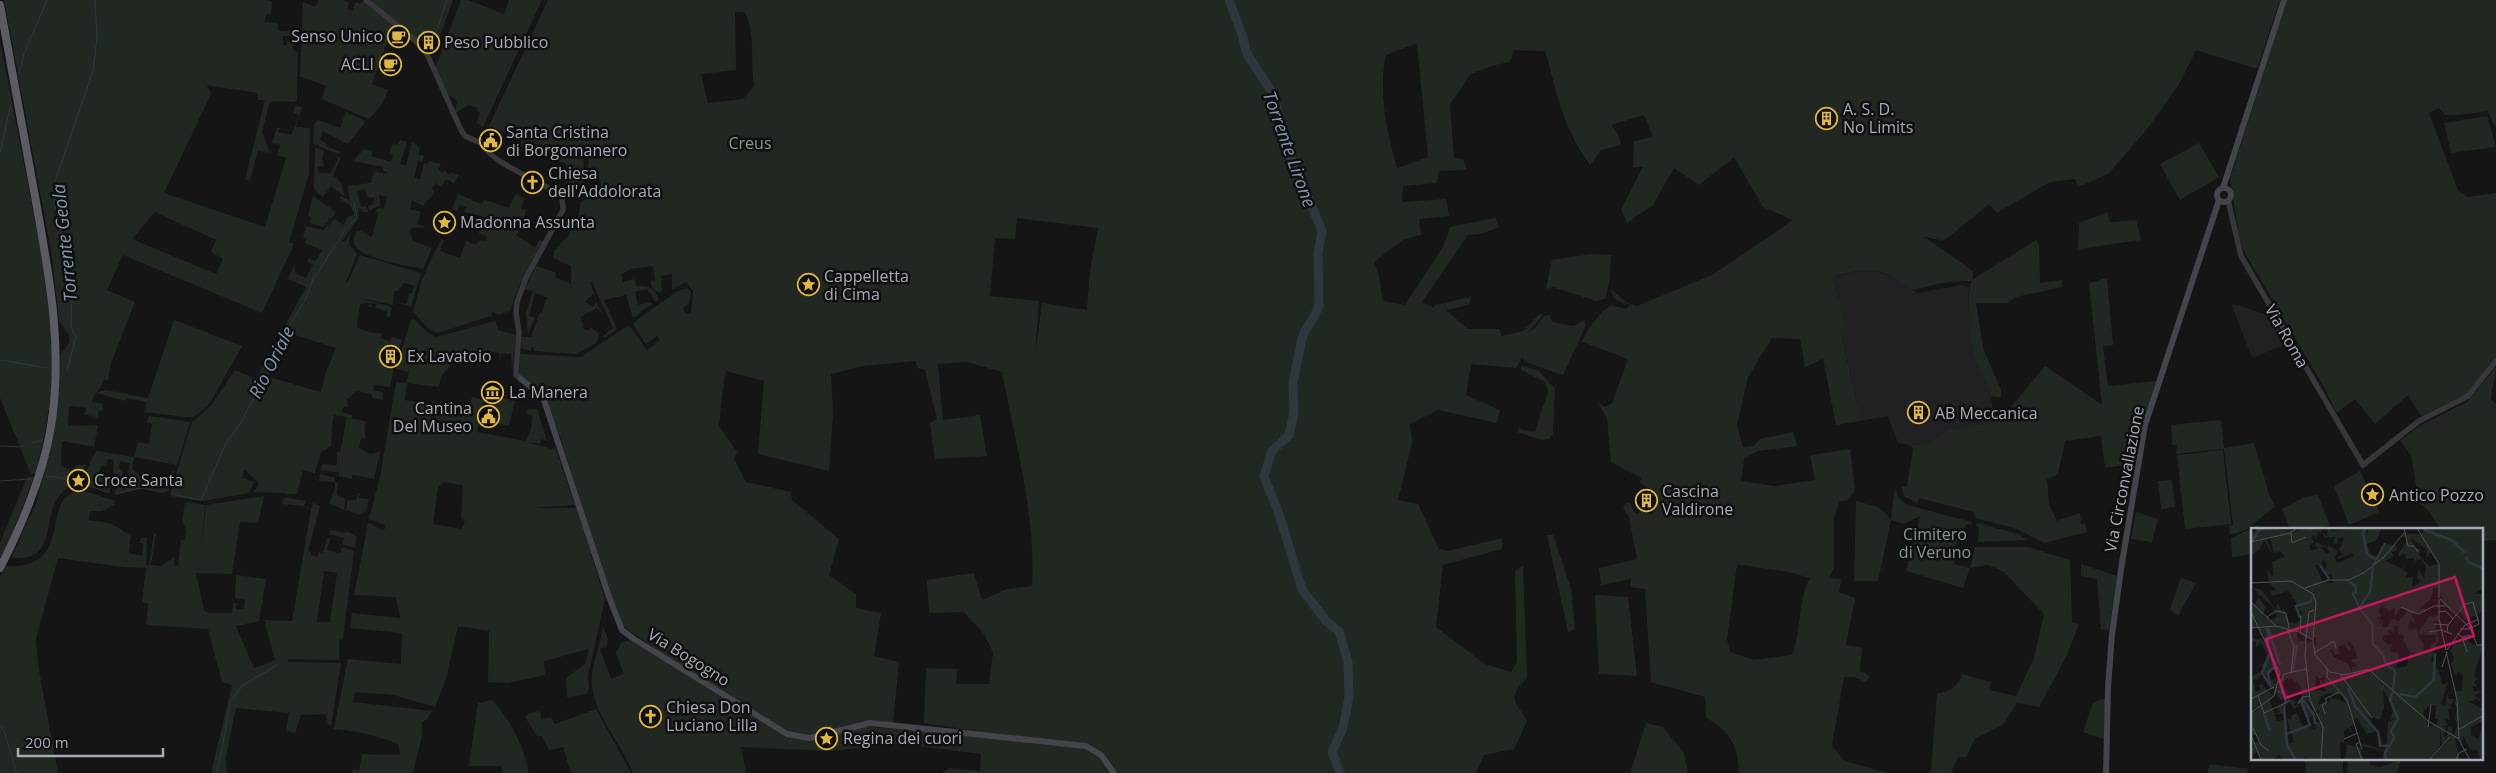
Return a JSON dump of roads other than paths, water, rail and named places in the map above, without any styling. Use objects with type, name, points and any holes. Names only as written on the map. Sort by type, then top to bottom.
[{"type":"highway","points":[[0,5],[53,298],[56,376],[51,426],[44,460],[26,515],[0,568]]},
{"type":"main road","points":[[2219,200],[2228,200],[2230,193],[2223,188],[2284,0]]},
{"type":"main road","name":"Via Circonvallazione","points":[[2106,773],[2108,688],[2112,642],[2122,563],[2145,425],[2219,200],[2218,191],[2223,188]]},
{"type":"main road","name":"Via Bogogno","points":[[521,379],[543,397],[609,597],[622,630],[634,640],[766,722],[794,736],[818,737],[870,723],[1086,746],[1101,755],[1114,773]]},
{"type":"street","points":[[366,0],[427,54],[451,111],[465,136],[482,144],[485,152],[501,164],[546,185],[562,195],[564,201],[559,219],[526,278],[517,302],[516,313],[519,332],[516,375],[521,379]]},
{"type":"street","name":"Via Roma","points":[[2228,200],[2241,256],[2363,465],[2419,421],[2468,396],[2496,361]]},
{"type":"waterway","points":[[19,73],[24,54],[47,0]]},
{"type":"waterway","name":"Torrente Geola","points":[[67,370],[76,337],[71,327],[72,295],[55,204],[54,184],[93,71],[97,38],[95,0]]},
{"type":"waterway","name":"Rio Oriale","points":[[432,44],[447,0]]},
{"type":"waterway","name":"Torrente Lirone","points":[[1229,0],[1243,37],[1246,52],[1273,94],[1296,175],[1306,192],[1322,231],[1318,253],[1319,307],[1303,335],[1293,382],[1294,413],[1289,435],[1272,451],[1264,476],[1279,514],[1302,589],[1326,621],[1339,631],[1348,662],[1349,697],[1343,728],[1332,752],[1340,773]]},
{"type":"waterway","points":[[0,153],[11,103]]},
{"type":"waterway","name":"Rio Oriale","points":[[172,494],[201,500],[226,443],[240,424],[282,338],[304,302],[313,280],[347,227],[357,218],[354,202]]},
{"type":"waterway","name":"Torrente Geola","points":[[0,360],[48,368]]},
{"type":"waterway","points":[[31,443],[42,440]]},
{"type":"waterway","points":[[0,446],[20,447],[24,445]]},
{"type":"waterway","name":"Rio Oriale","points":[[47,476],[75,480],[109,493]]},
{"type":"waterway","name":"Rio Oriale","points":[[0,481],[31,479]]},
{"type":"waterway","name":"Rio Oriale","points":[[116,494],[141,488],[165,492]]},
{"type":"waterway","points":[[217,773],[231,701],[243,685],[279,664]]},
{"type":"waterway","name":"Torrente Geola","points":[[0,726],[4,730],[17,773]]},
{"type":"place","name":"Senso Unico","points":[[399,36]]},
{"type":"place","name":"Peso Pubblico","points":[[428,42]]},
{"type":"place","name":"ACLI","points":[[390,64]]},
{"type":"place","name":"A. S. D. No Limits","points":[[1827,118]]},
{"type":"place","name":"Santa Cristina di Borgomanero","points":[[490,141]]},
{"type":"place","name":"Chiesa dell'Addolorata","points":[[532,182]]},
{"type":"place","name":"Madonna Assunta","points":[[444,222]]},
{"type":"place","name":"Cappelletta di Cima","points":[[808,285]]},
{"type":"place","name":"Ex Lavatoio","points":[[391,356]]},
{"type":"place","name":"La Manera","points":[[493,392]]},
{"type":"place","name":"AB Meccanica","points":[[1919,413]]},
{"type":"place","name":"Cantina Del Museo","points":[[488,417]]},
{"type":"place","name":"Croce Santa","points":[[78,480]]},
{"type":"place","name":"Antico Pozzo","points":[[2373,495]]},
{"type":"place","name":"Cascina Valdirone","points":[[1646,500]]},
{"type":"place","name":"Chiesa Don Luciano Lilla","points":[[650,716]]},
{"type":"place","name":"Regina dei cuori","points":[[827,738]]},
{"type":"park label","name":"Creus","points":[[750,143]]},
{"type":"park label","name":"Cimitero di Veruno","points":[[1935,543]]}]
